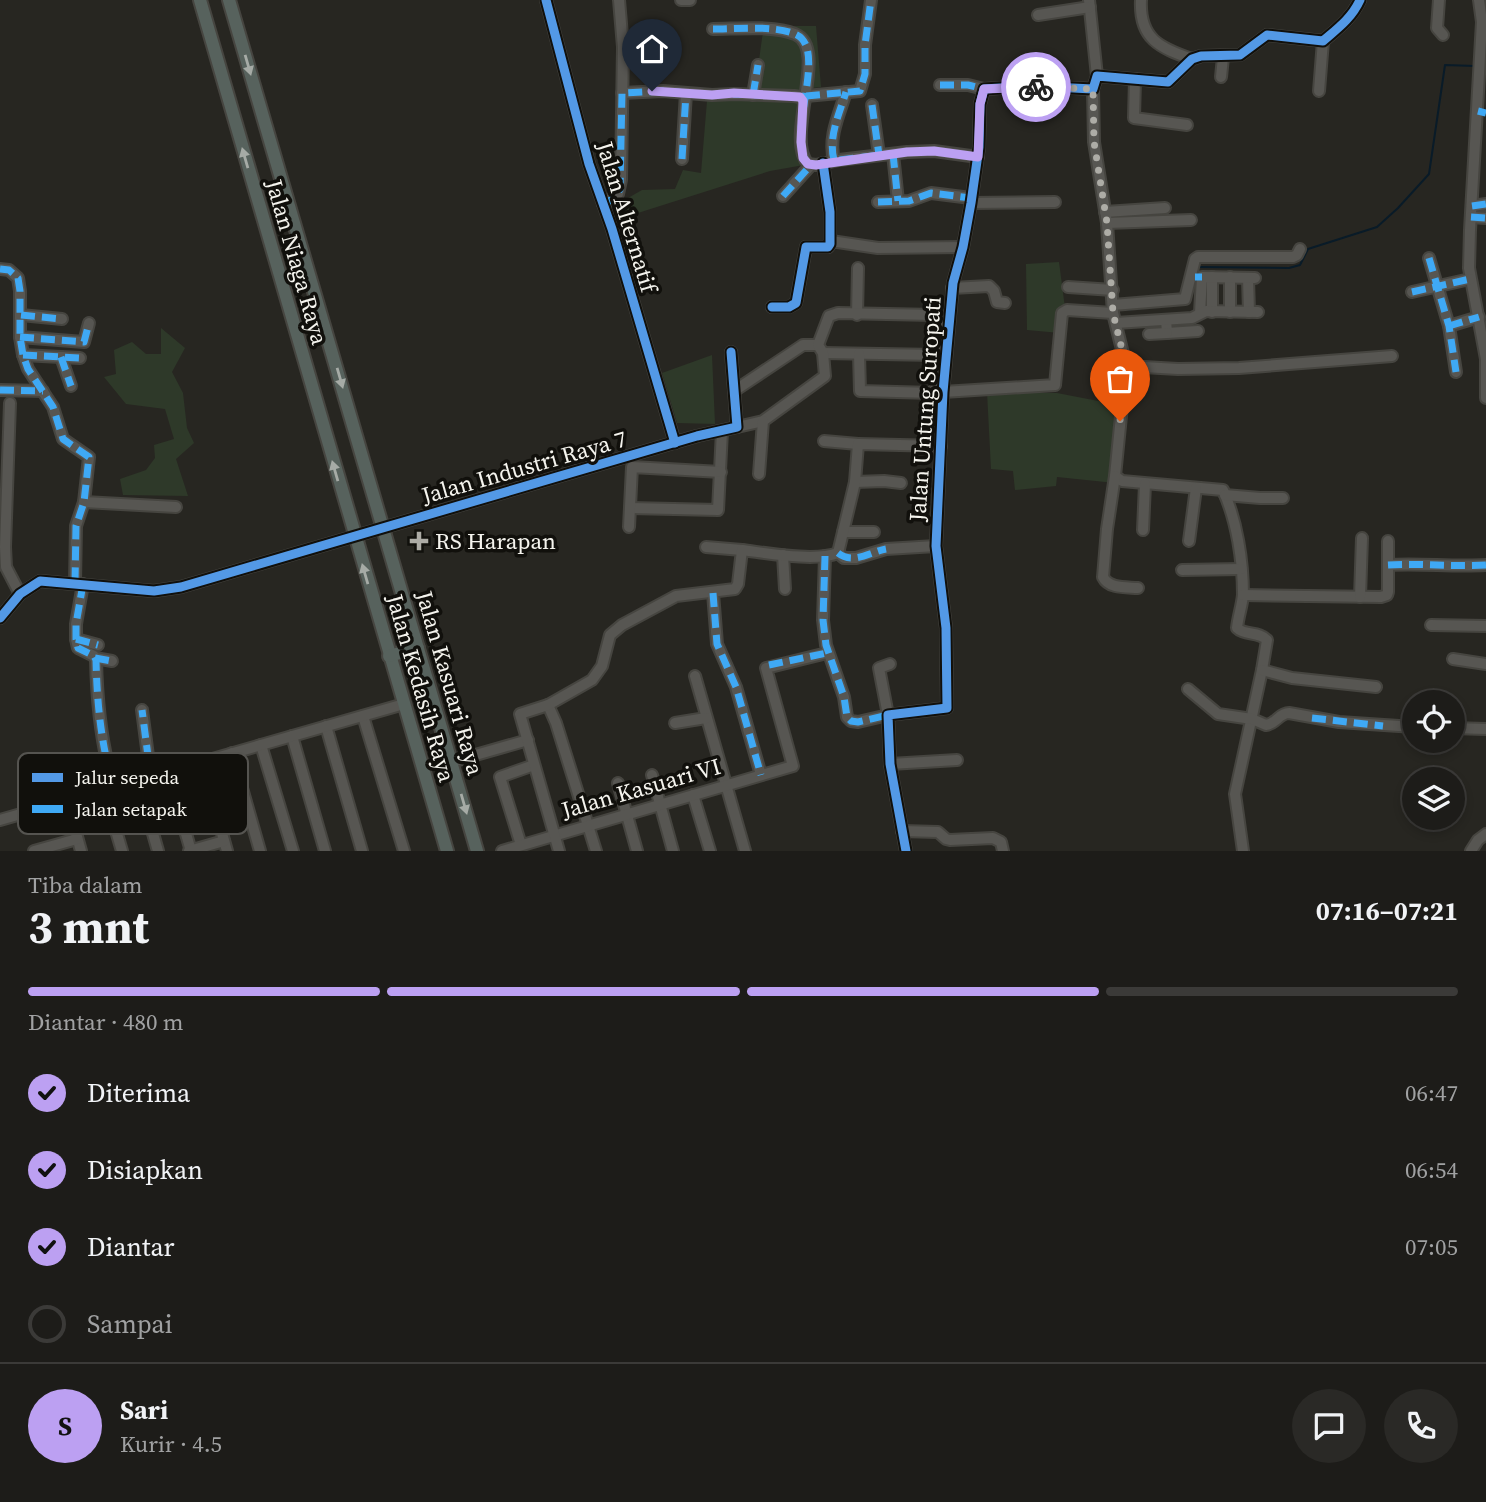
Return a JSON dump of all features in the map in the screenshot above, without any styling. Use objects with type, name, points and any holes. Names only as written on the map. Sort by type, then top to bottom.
[{"type":"main road","name":"Jalan Niaga Raya","points":[[200,0],[354,536]]},
{"type":"main road","name":"Jalan Niaga Raya","points":[[229,0],[384,527]]},
{"type":"main road","name":"Jalan Kasuari Raya","points":[[384,527],[477,851]]},
{"type":"main road","name":"Jalan Kedasih Raya","points":[[354,536],[447,851]]},
{"type":"main road","points":[[389,656],[418,648]]},
{"type":"street","name":"Jalan Alternatif","points":[[547,0],[589,164],[675,443]]},
{"type":"street","points":[[603,204],[615,198],[620,189],[623,47],[619,0]]},
{"type":"street","points":[[681,0],[690,0]]},
{"type":"street","points":[[622,93],[663,91],[804,98],[860,91],[864,81],[865,44],[871,0]]},
{"type":"street","points":[[1141,0],[1142,22],[1148,34],[1165,49],[1192,59]]},
{"type":"street","points":[[1319,92],[1323,41],[1356,10],[1360,0]]},
{"type":"street","points":[[1438,0],[1437,30],[1443,35]]},
{"type":"street","points":[[1479,0],[1482,22],[1482,112],[1471,212],[1470,279],[1481,320],[1486,359],[1486,398]]},
{"type":"street","points":[[1038,15],[1090,4],[1097,76],[1093,89],[1094,142],[1106,218],[1114,314],[1126,366],[1103,577],[1112,585],[1138,589]]},
{"type":"street","points":[[713,29],[785,31],[799,35],[805,44],[807,58],[802,155],[806,162],[811,164],[893,153],[934,151],[978,157]]},
{"type":"street","points":[[1097,76],[1168,82],[1192,59],[1201,56],[1240,55],[1267,35],[1323,41]]},
{"type":"street","points":[[1221,77],[1223,57]]},
{"type":"street","points":[[753,95],[758,65]]},
{"type":"street","points":[[1135,79],[1134,118],[1188,125]]},
{"type":"street","points":[[940,85],[968,85],[984,89],[1032,86],[1093,89]]},
{"type":"street","name":"Jalan Untung Suropati","points":[[888,715],[947,708],[946,628],[936,546],[943,392],[952,288],[963,247],[978,157],[980,104],[984,89]]},
{"type":"street","points":[[772,307],[794,305],[804,249],[812,246],[828,247],[831,241],[829,162],[834,132],[846,92]]},
{"type":"street","points":[[682,159],[686,93]]},
{"type":"street","points":[[872,105],[879,155]]},
{"type":"street","points":[[893,153],[898,201]]},
{"type":"street","points":[[783,196],[811,164]]},
{"type":"street","points":[[878,202],[915,199],[931,193],[971,200],[1055,202]]},
{"type":"street","points":[[1471,212],[1486,204]]},
{"type":"street","points":[[1106,218],[1165,208]]},
{"type":"street","points":[[1471,212],[1486,218]]},
{"type":"street","points":[[1106,218],[1191,220]]},
{"type":"street","points":[[831,241],[878,248],[963,247]]},
{"type":"street","points":[[1114,314],[1185,299],[1195,259],[1198,257],[1293,257],[1297,256],[1300,248]]},
{"type":"street","points":[[1429,258],[1449,326],[1456,372]]},
{"type":"street","points":[[857,315],[858,268]]},
{"type":"street","points":[[0,269],[9,270],[18,278],[20,337],[28,369],[53,407],[63,439],[89,457],[84,502],[76,526],[79,583],[76,639],[78,648],[95,658],[112,661]]},
{"type":"street","points":[[943,392],[1055,386],[1062,313],[1066,310],[1166,320],[1192,318],[1200,313],[1254,312],[1251,278],[1203,277]]},
{"type":"street","points":[[1203,277],[1212,312]]},
{"type":"street","points":[[1200,313],[1203,277]]},
{"type":"street","points":[[1230,278],[1230,312]]},
{"type":"street","points":[[1412,292],[1470,279]]},
{"type":"street","points":[[952,288],[989,286],[994,291],[996,302],[1005,303]]},
{"type":"street","points":[[1068,287],[1113,290]]},
{"type":"street","points":[[760,474],[762,421],[824,377],[826,371],[821,349],[829,316],[838,313],[937,316],[940,319],[936,390],[932,394],[860,391],[859,354]]},
{"type":"street","points":[[20,314],[62,319]]},
{"type":"street","points":[[1166,320],[1167,333]]},
{"type":"street","points":[[1449,326],[1481,320]]},
{"type":"street","points":[[20,337],[84,342],[89,323]]},
{"type":"street","points":[[1149,334],[1198,331]]},
{"type":"street","points":[[734,391],[803,345],[859,354],[937,355]]},
{"type":"street","points":[[731,352],[737,427]]},
{"type":"street","points":[[23,355],[80,358]]},
{"type":"street","points":[[1126,366],[1239,368],[1392,356]]},
{"type":"street","points":[[61,357],[71,386]]},
{"type":"street","points":[[0,390],[43,391]]},
{"type":"street","points":[[6,567],[4,523],[10,403]]},
{"type":"street","name":"Jalan Industri Raya 7","points":[[20,594],[40,581],[154,591],[181,587],[675,443],[762,421]]},
{"type":"street","points":[[630,508],[719,510],[722,431]]},
{"type":"street","points":[[824,441],[942,446]]},
{"type":"street","points":[[838,553],[855,482],[858,444]]},
{"type":"street","points":[[629,527],[632,467],[720,472]]},
{"type":"street","points":[[1115,476],[1119,481],[1222,489],[1226,495],[1241,569],[1242,596],[1237,628],[1263,636],[1267,640],[1235,794],[1243,851]]},
{"type":"street","points":[[855,482],[901,483]]},
{"type":"street","points":[[1143,530],[1145,484]]},
{"type":"street","points":[[1189,541],[1196,488]]},
{"type":"street","points":[[1226,495],[1283,498]]},
{"type":"street","points":[[84,502],[176,508]]},
{"type":"street","points":[[843,532],[874,532]]},
{"type":"street","points":[[1360,597],[1362,538]]},
{"type":"street","points":[[1242,596],[1387,595],[1388,541]]},
{"type":"street","points":[[838,553],[844,558],[856,558],[886,550],[936,546]]},
{"type":"street","points":[[706,547],[783,555],[825,556],[838,553]]},
{"type":"street","points":[[559,851],[520,714],[548,705],[582,687],[598,674],[610,635],[622,625],[676,596],[713,593],[737,587],[742,550]]},
{"type":"street","points":[[0,555],[20,594],[0,618]]},
{"type":"street","points":[[783,555],[785,589]]},
{"type":"street","points":[[825,556],[823,620],[827,653],[839,678],[847,717],[850,721],[858,722],[888,715]]},
{"type":"street","points":[[1388,565],[1486,565]]},
{"type":"street","points":[[1182,570],[1241,569]]},
{"type":"street","points":[[713,593],[717,644],[736,687],[761,775]]},
{"type":"street","points":[[1431,625],[1486,626]]},
{"type":"street","points":[[76,639],[98,645]]},
{"type":"street","name":"Jalan Kasuari VI","points":[[502,851],[793,766],[766,668],[827,653]]},
{"type":"street","points":[[95,658],[96,691],[101,711],[105,753]]},
{"type":"street","points":[[1453,659],[1486,664]]},
{"type":"street","points":[[890,664],[879,668],[888,715],[890,764],[906,851]]},
{"type":"street","points":[[1262,670],[1292,678],[1376,687]]},
{"type":"street","points":[[695,676],[745,851]]},
{"type":"street","points":[[1188,689],[1218,714],[1252,719],[1266,725],[1284,713],[1289,713],[1339,722],[1402,726]]},
{"type":"street","points":[[232,753],[404,704]]},
{"type":"street","points":[[548,705],[597,851]]},
{"type":"street","points":[[142,710],[148,753]]},
{"type":"street","points":[[363,716],[404,851]]},
{"type":"street","points":[[675,723],[706,718]]},
{"type":"street","points":[[326,726],[362,851]]},
{"type":"street","points":[[1465,728],[1486,729]]},
{"type":"street","points":[[292,736],[326,851]]},
{"type":"street","points":[[451,762],[528,740]]},
{"type":"street","points":[[261,745],[293,851]]},
{"type":"street","points":[[890,764],[957,760]]},
{"type":"street","points":[[521,845],[500,777],[502,774],[534,765]]},
{"type":"street","points":[[652,775],[673,851]]},
{"type":"street","points":[[618,783],[637,851]]},
{"type":"street","points":[[693,795],[710,851]]},
{"type":"street","points":[[248,809],[260,851]]},
{"type":"street","points":[[0,820],[18,815]]},
{"type":"street","points":[[1239,819],[1252,823]]},
{"type":"street","points":[[902,831],[938,832],[950,840],[993,838],[1001,842],[1003,851]]},
{"type":"street","points":[[76,834],[81,851]]},
{"type":"street","points":[[153,834],[158,851]]},
{"type":"street","points":[[185,834],[190,851],[226,846]]},
{"type":"street","points":[[1471,851],[1486,834]]},
{"type":"street","points":[[34,851],[77,839]]},
{"type":"green space","points":[[816,26],[821,87],[802,89],[804,165],[770,171],[619,219],[614,206],[642,190],[675,189],[683,170],[701,173],[707,101],[754,97],[763,31]]},
{"type":"green space","points":[[1059,262],[1065,308],[1060,333],[1027,330],[1026,264]]},
{"type":"green space","points":[[161,328],[185,348],[172,372],[183,393],[187,428],[194,443],[176,459],[188,496],[123,495],[120,479],[146,470],[155,458],[154,445],[174,439],[165,409],[126,404],[104,377],[116,374],[114,350],[132,342],[146,354],[161,354]]},
{"type":"green space","points":[[712,355],[715,424],[677,423],[662,373]]},
{"type":"green space","points":[[987,392],[1057,393],[1124,406],[1115,483],[1057,477],[1056,486],[1015,490],[1013,471],[991,469]]},
{"type":"waterway","points":[[1198,267],[1289,268],[1300,265],[1308,249],[1377,227],[1429,174],[1445,65],[1475,66]]},
{"type":"waterway","points":[[1123,310],[1174,305]]},
{"type":"marked path","points":[[806,96],[860,91],[865,74],[865,45],[871,0]]},
{"type":"marked path","points":[[713,29],[777,29],[795,34],[805,42],[808,74],[801,134],[802,151],[808,164],[907,152],[934,151],[978,157]]},
{"type":"marked path","points":[[753,95],[758,65]]},
{"type":"marked path","points":[[940,85],[968,85],[984,89]]},
{"type":"marked path","points":[[603,204],[615,198],[620,189],[622,93],[663,91],[712,95],[794,96],[803,101]]},
{"type":"marked path","points":[[834,160],[833,134],[846,92]]},
{"type":"marked path","points":[[682,159],[686,93]]},
{"type":"marked path","points":[[872,105],[879,155]]},
{"type":"marked path","points":[[1478,111],[1486,113]]},
{"type":"marked path","points":[[893,154],[898,201]]},
{"type":"marked path","points":[[783,196],[811,165]]},
{"type":"marked path","points":[[878,202],[909,201],[931,193],[971,198]]},
{"type":"marked path","points":[[1472,206],[1486,204]]},
{"type":"marked path","points":[[1471,217],[1486,218]]},
{"type":"marked path","points":[[1429,258],[1449,326],[1456,372]]},
{"type":"marked path","points":[[0,269],[9,270],[18,278],[20,337],[28,369],[53,407],[63,439],[89,457],[84,502],[76,526],[75,583]]},
{"type":"marked path","points":[[1195,277],[1202,277]]},
{"type":"marked path","points":[[1412,292],[1470,279]]},
{"type":"marked path","points":[[21,315],[62,319]]},
{"type":"marked path","points":[[1449,326],[1479,317]]},
{"type":"marked path","points":[[20,337],[84,342],[89,323]]},
{"type":"marked path","points":[[23,355],[80,358]]},
{"type":"marked path","points":[[61,357],[71,386]]},
{"type":"marked path","points":[[0,390],[43,391]]},
{"type":"marked path","points":[[838,553],[856,558],[886,549]]},
{"type":"marked path","points":[[825,556],[823,620],[826,645],[844,697],[847,717],[858,722],[888,715]]},
{"type":"marked path","points":[[1388,565],[1486,565]]},
{"type":"marked path","points":[[83,584],[76,639],[78,648],[94,656],[96,660],[100,724],[105,753]]},
{"type":"marked path","points":[[713,593],[717,644],[736,687],[761,775]]},
{"type":"marked path","points":[[76,639],[98,645]]},
{"type":"marked path","points":[[769,665],[827,653]]},
{"type":"marked path","points":[[95,658],[112,661]]},
{"type":"marked path","points":[[142,710],[148,753]]},
{"type":"marked path","points":[[1312,718],[1383,726]]},
{"type":"cycle path","points":[[546,0],[589,164],[612,229],[675,443]]},
{"type":"cycle path","points":[[906,851],[890,764],[888,715],[947,708],[946,628],[936,546],[943,392],[953,283],[971,203],[979,147],[980,104],[984,89],[1032,86],[1093,89],[1097,76],[1168,82],[1192,59],[1201,56],[1240,55],[1267,35],[1323,41],[1339,28],[1360,0]]},
{"type":"cycle path","points":[[772,307],[789,307],[796,303],[806,247],[828,247],[830,244],[830,212],[823,163]]},
{"type":"cycle path","points":[[0,618],[20,594],[40,581],[154,591],[181,587],[697,436],[737,427],[731,352]]},
{"type":"way so far","points":[[1036,87],[1093,89],[1094,142],[1107,223],[1113,313],[1126,366],[1120,421]]},
{"type":"place","name":"RS Harapan","points":[[419,541]]},
{"type":"route","points":[[652,91],[800,97],[803,101],[802,155],[808,164],[816,165],[907,152],[934,151],[978,157],[980,104],[984,89],[1036,87]]}]
